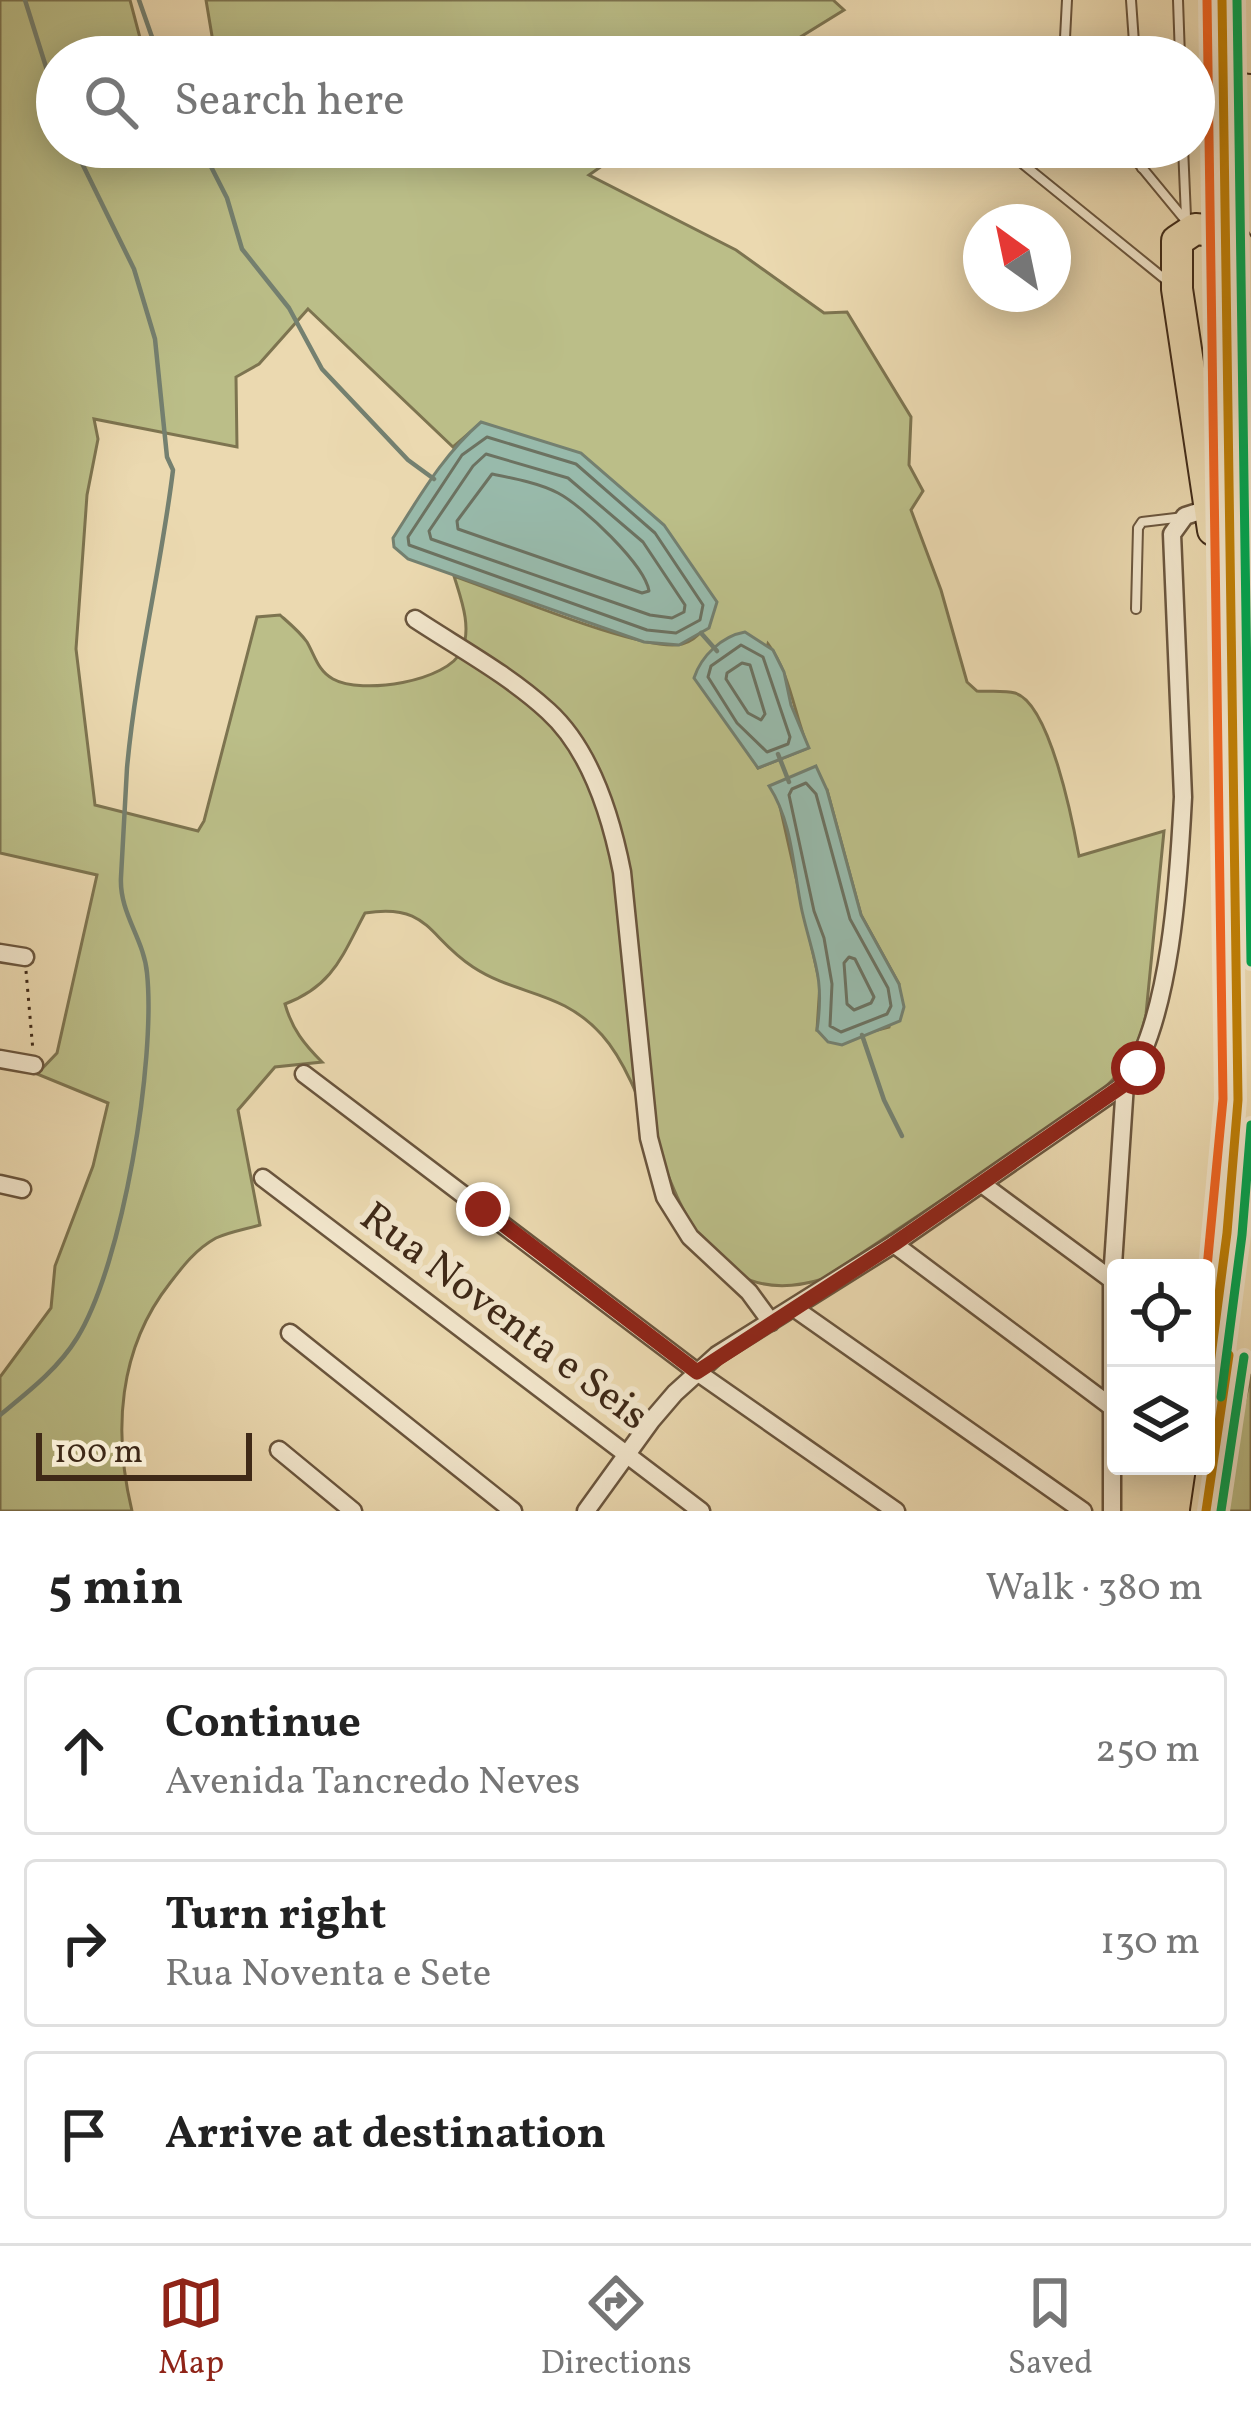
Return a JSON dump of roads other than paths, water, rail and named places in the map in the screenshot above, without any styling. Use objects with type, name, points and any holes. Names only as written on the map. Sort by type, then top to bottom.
[{"type":"highway","points":[[1222,0],[1225,229],[1251,603]]},
{"type":"highway","points":[[1250,0],[1251,58]]},
{"type":"highway","points":[[1246,566],[1216,546],[1197,512],[1174,251],[1186,227],[1225,229],[1238,244],[1250,286]]},
{"type":"highway","points":[[1210,1367],[1238,1100],[1251,260]]},
{"type":"highway","points":[[1206,1511],[1247,1231],[1251,1173]]},
{"type":"highway","points":[[1191,1511],[1196,1475]]},
{"type":"street","points":[[586,1511],[624,1456],[697,1372],[894,1244],[1125,1084],[1143,1055],[1165,971],[1181,838],[1172,534],[1197,512]]},
{"type":"street","points":[[415,619],[551,713],[590,773],[615,837],[622,872],[649,1138],[665,1197],[690,1237],[739,1282],[771,1322]]},
{"type":"street","points":[[0,953],[25,957]]},
{"type":"street","points":[[0,1059],[34,1065]]},
{"type":"street","points":[[304,1074],[697,1372],[896,1511]]},
{"type":"street","points":[[1113,1259],[1125,1084]]},
{"type":"street","name":"Rua Noventa e Seis","points":[[263,1178],[701,1511]]},
{"type":"street","points":[[0,1184],[22,1190]]},
{"type":"street","points":[[982,1184],[1107,1276]]},
{"type":"street","points":[[894,1244],[1107,1403]]},
{"type":"street","points":[[794,1308],[1083,1511]]},
{"type":"street","points":[[290,1333],[513,1511]]},
{"type":"street","points":[[279,1450],[353,1511]]},
{"type":"street","points":[[1112,1511],[1113,1475]]},
{"type":"lane","points":[[1065,36],[1067,0]]},
{"type":"lane","points":[[1131,0],[1134,36]]},
{"type":"lane","points":[[1178,0],[1179,36]]},
{"type":"lane","points":[[1028,168],[1177,289]]},
{"type":"lane","points":[[1142,168],[1186,227]]},
{"type":"lane","points":[[1184,168],[1186,227]]},
{"type":"lane","points":[[1136,609],[1142,521],[1197,512]]},
{"type":"water","points":[[481,422],[581,453],[664,525],[717,602],[709,628],[679,645],[644,642],[408,559],[394,547],[393,538],[433,477]]},
{"type":"water","points":[[745,632],[773,650],[809,748],[758,768],[694,678],[714,648]]},
{"type":"water","points":[[816,766],[861,915],[899,984],[904,1007],[900,1021],[842,1045],[828,1042],[817,1030],[817,969],[788,831],[769,786]]},
{"type":"waterway","points":[[25,0],[36,36]]},
{"type":"waterway","points":[[139,0],[152,36]]},
{"type":"waterway","points":[[0,1415],[61,1360],[94,1305],[122,1213],[146,1056],[147,973],[124,902],[121,877],[131,731],[173,470],[167,457],[155,339],[134,269],[84,168]]},
{"type":"waterway","points":[[212,168],[227,198],[242,249],[289,308],[322,369],[408,460],[434,479]]},
{"type":"waterway","points":[[701,633],[717,651]]},
{"type":"waterway","points":[[778,754],[789,782]]},
{"type":"waterway","points":[[862,1035],[902,1136]]}]
